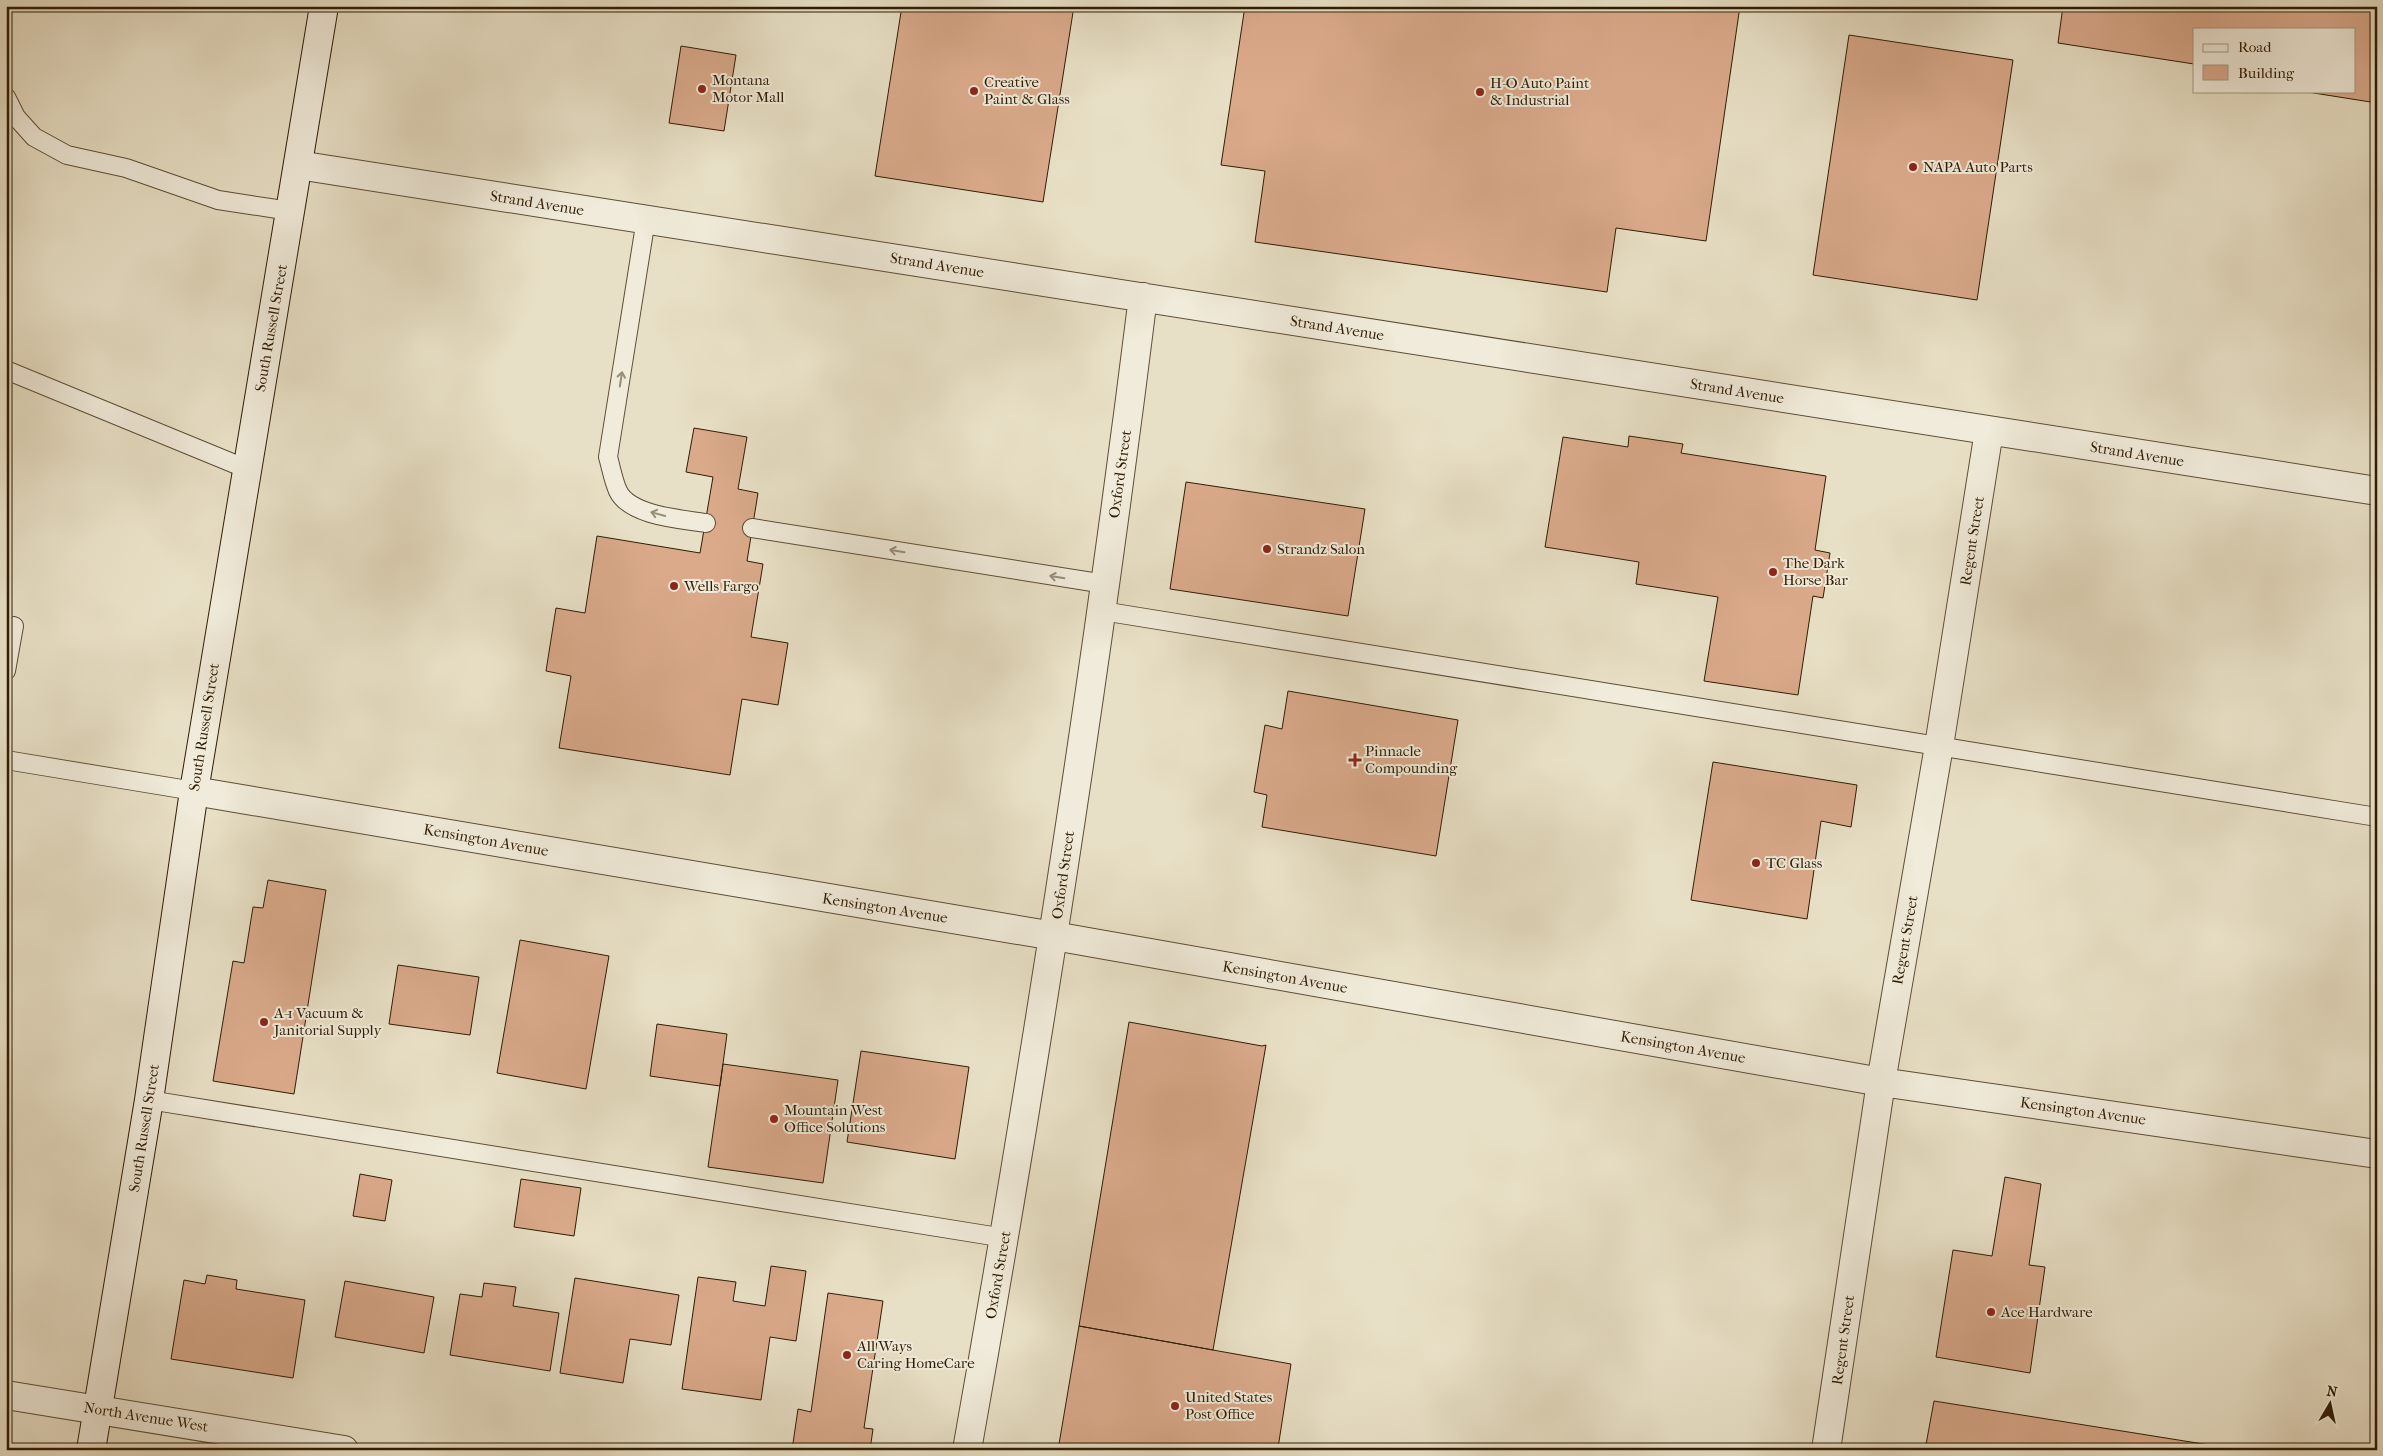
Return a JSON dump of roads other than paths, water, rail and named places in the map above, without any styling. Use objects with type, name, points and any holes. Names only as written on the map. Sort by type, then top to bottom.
[{"type":"street","name":"South Russell Street","points":[[91,1450],[149,1100],[194,791],[324,6]]},
{"type":"street","name":"Strand Avenue","points":[[298,165],[1989,431],[2377,490]]},
{"type":"street","name":"Oxford Street","points":[[967,1450],[1005,1238],[1054,936],[1104,597],[1144,297]]},
{"type":"street","name":"Regent Street","points":[[1826,1450],[1881,1082],[1939,746],[1989,431]]},
{"type":"street","name":"Kensington Avenue","points":[[194,791],[1054,936],[1881,1082],[2377,1154]]},
{"type":"street","name":"North Avenue West","points":[[6,1395],[344,1450]]},
{"type":"lane","points":[[6,97],[16,117],[34,137],[67,155],[126,168],[218,200],[290,211]]},
{"type":"lane","points":[[646,219],[608,457],[618,491],[630,506],[665,516],[706,522]]},
{"type":"lane","points":[[6,370],[247,469]]},
{"type":"lane","points":[[752,528],[1104,597],[1939,746],[2377,817]]},
{"type":"lane","points":[[6,671],[14,626]]},
{"type":"lane","points":[[6,760],[194,791]]},
{"type":"lane","points":[[149,1100],[1005,1238]]},
{"type":"place","name":"Montana Motor Mall","points":[[702,89]]},
{"type":"place","name":"Creative Paint & Glass","points":[[974,91]]},
{"type":"place","name":"H-O Auto Paint & Industrial","points":[[1480,92]]},
{"type":"place","name":"NAPA Auto Parts","points":[[1913,167]]},
{"type":"place","name":"Strandz Salon","points":[[1267,549]]},
{"type":"place","name":"The Dark Horse Bar","points":[[1773,572]]},
{"type":"place","name":"Wells Fargo","points":[[674,586]]},
{"type":"place","name":"Pinnacle Compounding","points":[[1355,760]]},
{"type":"place","name":"TC Glass","points":[[1756,863]]},
{"type":"place","name":"A-1 Vacuum & Janitorial Supply","points":[[264,1022]]},
{"type":"place","name":"Mountain West Office Solutions","points":[[774,1119]]},
{"type":"place","name":"Ace Hardware","points":[[1991,1312]]},
{"type":"place","name":"All Ways Caring HomeCare","points":[[847,1355]]},
{"type":"place","name":"United States Post Office","points":[[1175,1406]]}]
